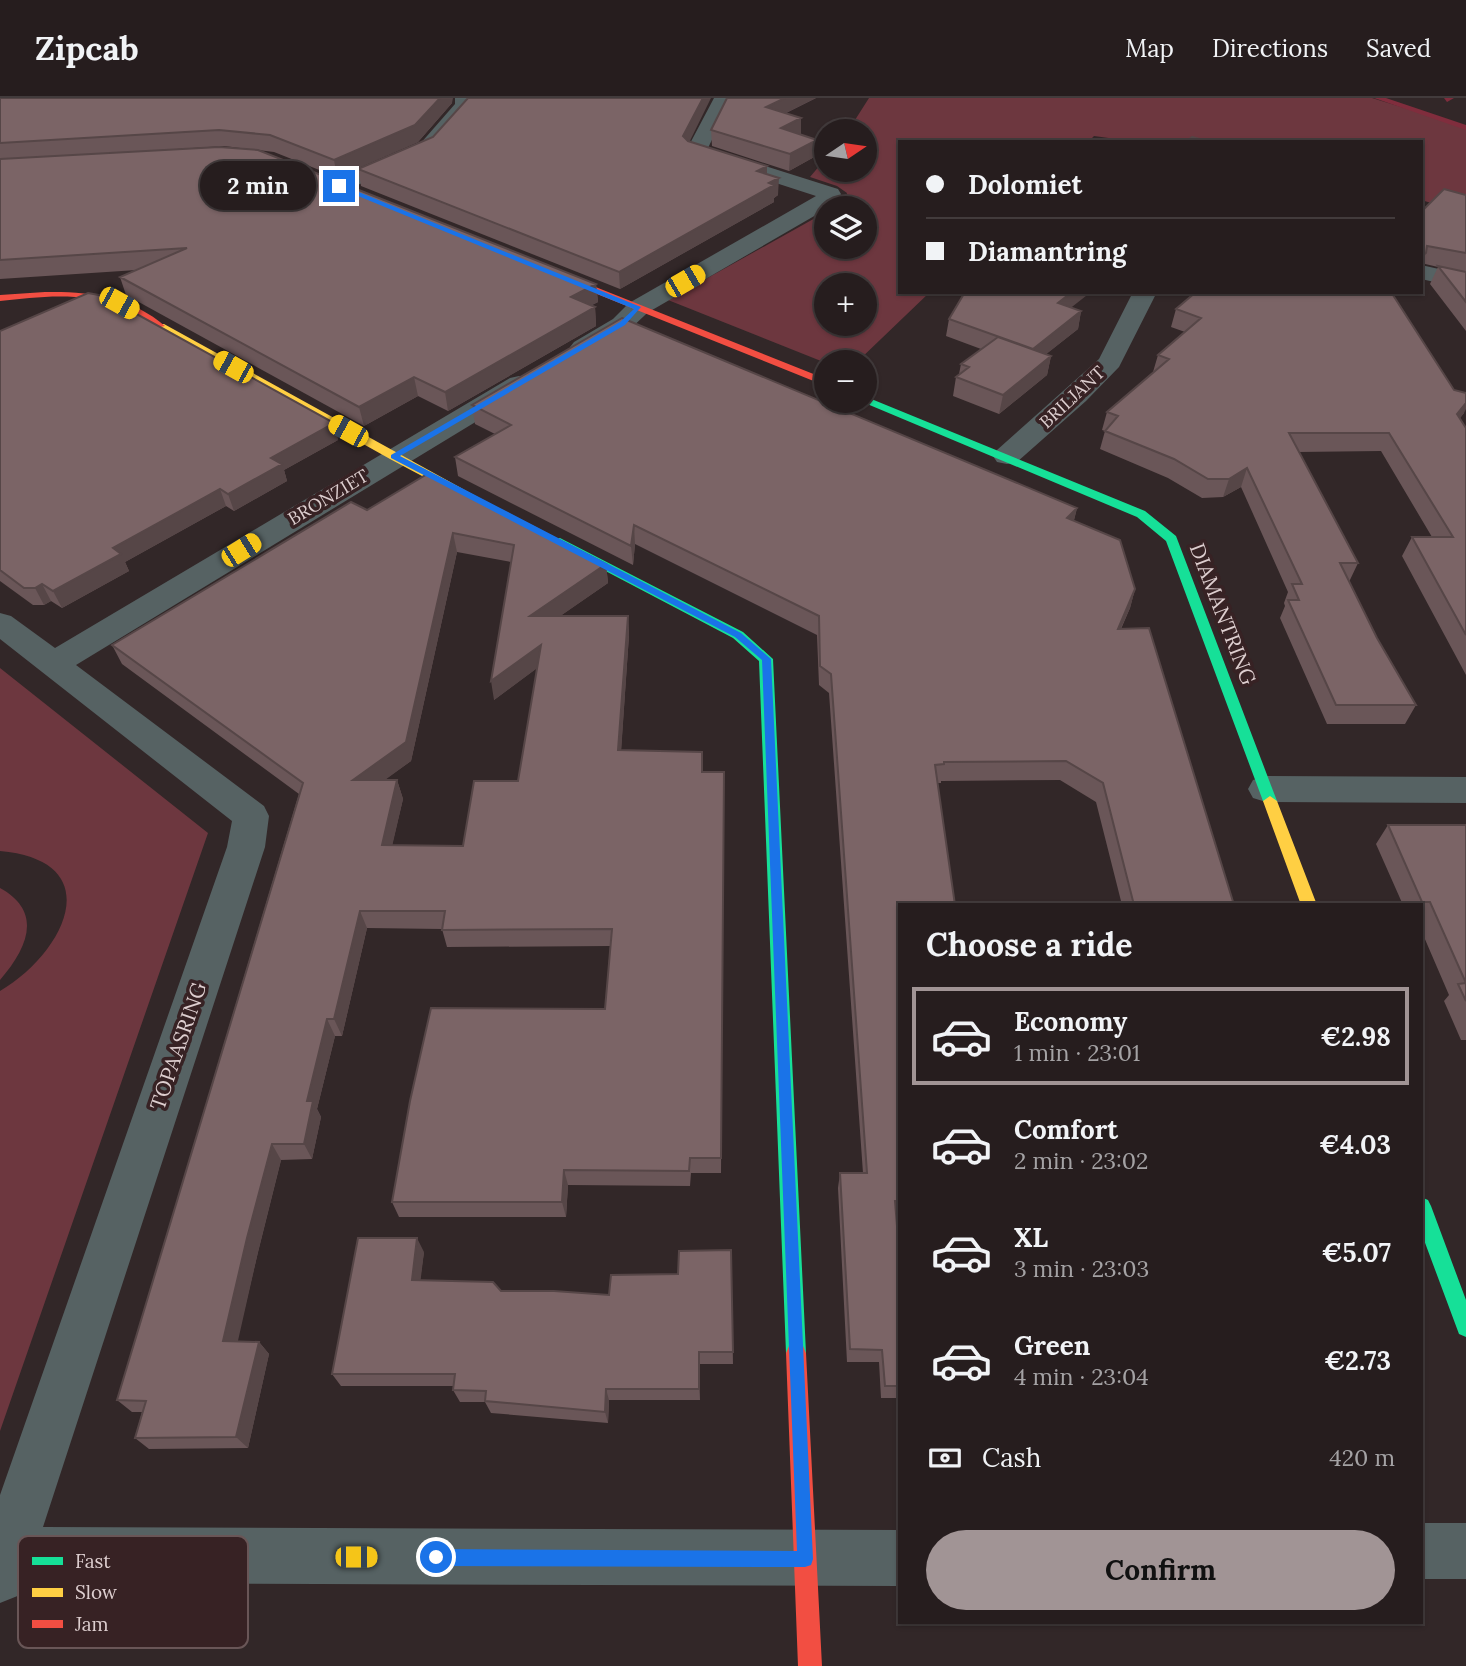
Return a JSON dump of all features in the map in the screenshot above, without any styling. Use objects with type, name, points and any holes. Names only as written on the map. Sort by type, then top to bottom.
[{"type":"street","points":[[340,187],[427,148],[465,105],[464,98]]},
{"type":"street","name":"BRONZIET","points":[[53,664],[394,457],[622,324],[638,309],[827,199],[830,194],[696,151],[723,98]]},
{"type":"street","points":[[536,266],[814,378]]},
{"type":"street","points":[[1423,272],[1466,282]]},
{"type":"street","name":"BRILJANT","points":[[1007,456],[1077,395],[1110,362],[1144,294]]},
{"type":"street","points":[[0,298],[19,295],[93,297],[119,303],[394,457],[490,506]]},
{"type":"street","points":[[35,320],[93,297]]},
{"type":"street","name":"DIAMANTRING","points":[[877,404],[1141,514],[1172,539],[1308,903]]},
{"type":"street","points":[[550,538],[738,635],[766,659],[810,1666]]},
{"type":"street","name":"TOPAASRING","points":[[0,623],[251,816],[246,847],[4,1565]]},
{"type":"street","points":[[1266,789],[1466,790]]},
{"type":"street","points":[[1423,1211],[1466,1327]]},
{"type":"street","points":[[1423,1551],[1466,1551]]},
{"type":"street","points":[[248,1563],[898,1558]]},
{"type":"shaded area","points":[[869,98],[1372,98],[1466,127],[1466,213],[1423,201],[1423,140],[1123,140],[1094,136],[1090,140],[898,140],[898,294],[928,294],[870,350],[814,350],[814,358],[668,300],[814,219],[814,259],[877,259],[877,196],[846,196],[847,193],[825,182],[877,182],[877,119],[856,119]]},
{"type":"shaded area","points":[[0,668],[208,833],[0,1431],[0,991],[23,974],[43,954],[58,933],[66,910],[65,890],[56,872],[34,858],[0,851]]},
{"type":"shaded area","points":[[0,888],[22,908],[27,931],[18,956],[0,980]]},
{"type":"building","points":[[0,98],[440,98],[415,125],[334,160],[270,135],[219,130],[0,143]]},
{"type":"building","points":[[468,98],[703,98],[683,136],[688,141],[767,166],[757,171],[779,178],[769,183],[774,185],[619,272],[358,169],[433,137]]},
{"type":"building","points":[[727,98],[785,98],[766,107],[801,118],[781,128],[814,139],[814,142],[790,154],[711,130]]},
{"type":"building","points":[[219,147],[258,150],[596,284],[571,297],[595,307],[445,392],[414,377],[359,407],[120,277],[187,248],[0,260],[0,159]]},
{"type":"building","points":[[1444,189],[1466,195],[1466,253],[1427,246],[1423,255],[1423,210]]},
{"type":"building","points":[[1438,266],[1466,272],[1466,302]]},
{"type":"building","points":[[88,293],[104,296],[334,423],[271,458],[282,464],[228,494],[220,489],[113,548],[121,554],[53,591],[42,584],[35,588],[24,588],[0,570],[0,331]]},
{"type":"building","points":[[964,294],[1069,294],[1058,303],[1081,311],[1033,349],[949,319]]},
{"type":"building","points":[[1194,294],[1392,294],[1454,390],[1466,393],[1466,403],[1457,414],[1466,428],[1466,635],[1412,537],[1453,537],[1389,433],[1289,433],[1358,563],[1340,563],[1377,638],[1416,705],[1336,705],[1288,600],[1299,600],[1292,584],[1302,584],[1247,468],[1229,479],[1208,479],[1174,459],[1105,431],[1118,416],[1107,412],[1169,359],[1158,355],[1201,318],[1176,309]]},
{"type":"building","points":[[622,318],[814,398],[814,413],[850,413],[1077,508],[1067,518],[1120,540],[1135,589],[1118,629],[1149,628],[1233,903],[1133,903],[1103,783],[1066,761],[944,762],[935,765],[955,903],[898,903],[898,1201],[895,1201],[898,1238],[898,1386],[885,1386],[882,1350],[850,1349],[840,1173],[867,1173],[831,674],[820,666],[819,616],[634,525],[631,546],[455,457],[511,425],[472,405]]},
{"type":"building","points":[[998,337],[1051,356],[1003,395],[956,377],[969,367],[961,364]]},
{"type":"building","points":[[429,473],[606,564],[530,616],[628,616],[618,750],[702,752],[702,772],[724,772],[721,1158],[690,1158],[689,1171],[564,1170],[562,1202],[392,1202],[410,1101],[431,1008],[605,1009],[612,929],[442,930],[445,911],[360,911],[334,1019],[327,1019],[307,1101],[313,1101],[304,1144],[272,1144],[247,1238],[223,1341],[259,1342],[236,1437],[135,1438],[146,1401],[117,1400],[303,783],[112,645],[351,502],[367,510]],"holes":[[[453,533],[514,545],[491,681],[541,645],[518,781],[474,781],[463,846],[382,845],[397,780],[353,780],[406,742]]]},
{"type":"building","points":[[1388,825],[1466,825],[1466,983],[1430,902],[1422,902]]},
{"type":"building","points":[[1466,983],[1466,1001],[1458,984]]},
{"type":"building","points":[[358,1238],[417,1238],[412,1280],[493,1282],[501,1291],[609,1295],[611,1275],[678,1274],[679,1251],[731,1250],[733,1352],[699,1352],[699,1389],[606,1389],[605,1412],[485,1401],[486,1391],[453,1390],[455,1374],[332,1374]]},
{"type":"waterway","points":[[1378,98],[1466,128]]},
{"type":"traffic: fast","points":[[877,404],[1141,514],[1172,539],[1270,801]]},
{"type":"traffic: fast","points":[[560,542],[738,635],[766,659],[796,1353]]},
{"type":"traffic: fast","points":[[1423,1211],[1466,1327]]},
{"type":"traffic: slow","points":[[160,326],[394,457],[475,499]]},
{"type":"traffic: slow","points":[[1270,801],[1308,903]]},
{"type":"traffic: jam","points":[[550,272],[814,378]]},
{"type":"traffic: jam","points":[[0,298],[45,294],[94,297],[121,304],[160,326]]},
{"type":"traffic: jam","points":[[796,1353],[810,1666]]},
{"type":"route","points":[[339,186],[638,309],[622,324],[394,457],[738,635],[766,659],[805,1559],[436,1557]]}]
